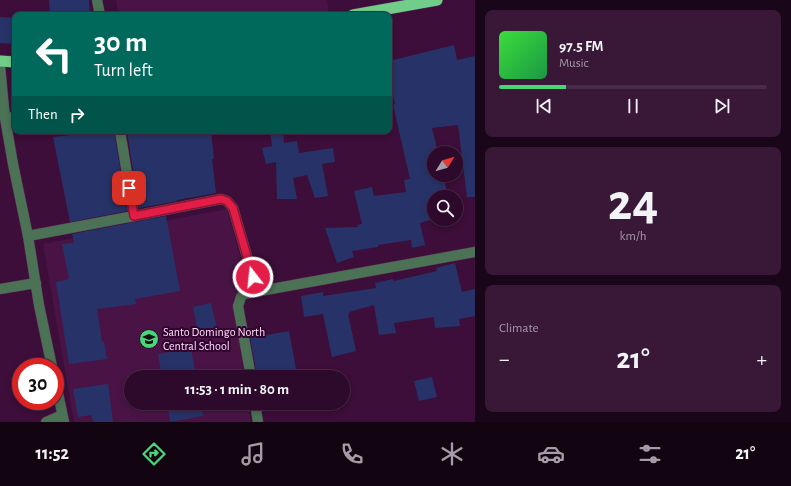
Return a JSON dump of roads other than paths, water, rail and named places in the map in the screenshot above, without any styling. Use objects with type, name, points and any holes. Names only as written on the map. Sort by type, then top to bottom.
[{"type":"highway","points":[[370,12],[437,0]]},
{"type":"highway","points":[[0,61],[12,62]]},
{"type":"street","points":[[97,0],[99,12]]},
{"type":"street","points":[[0,66],[11,121],[12,164],[28,236],[50,358]]},
{"type":"street","points":[[120,134],[134,216]]},
{"type":"street","points":[[28,236],[221,199],[227,201],[233,208],[257,290]]},
{"type":"street","points":[[250,370],[238,306],[241,297],[244,294],[257,290],[475,252]]},
{"type":"street","points":[[0,289],[36,283]]},
{"type":"street","points":[[256,410],[258,422]]},
{"type":"street","points":[[46,422],[63,418]]},
{"type":"place","name":"Santo Domingo North Central School","points":[[149,339]]}]
